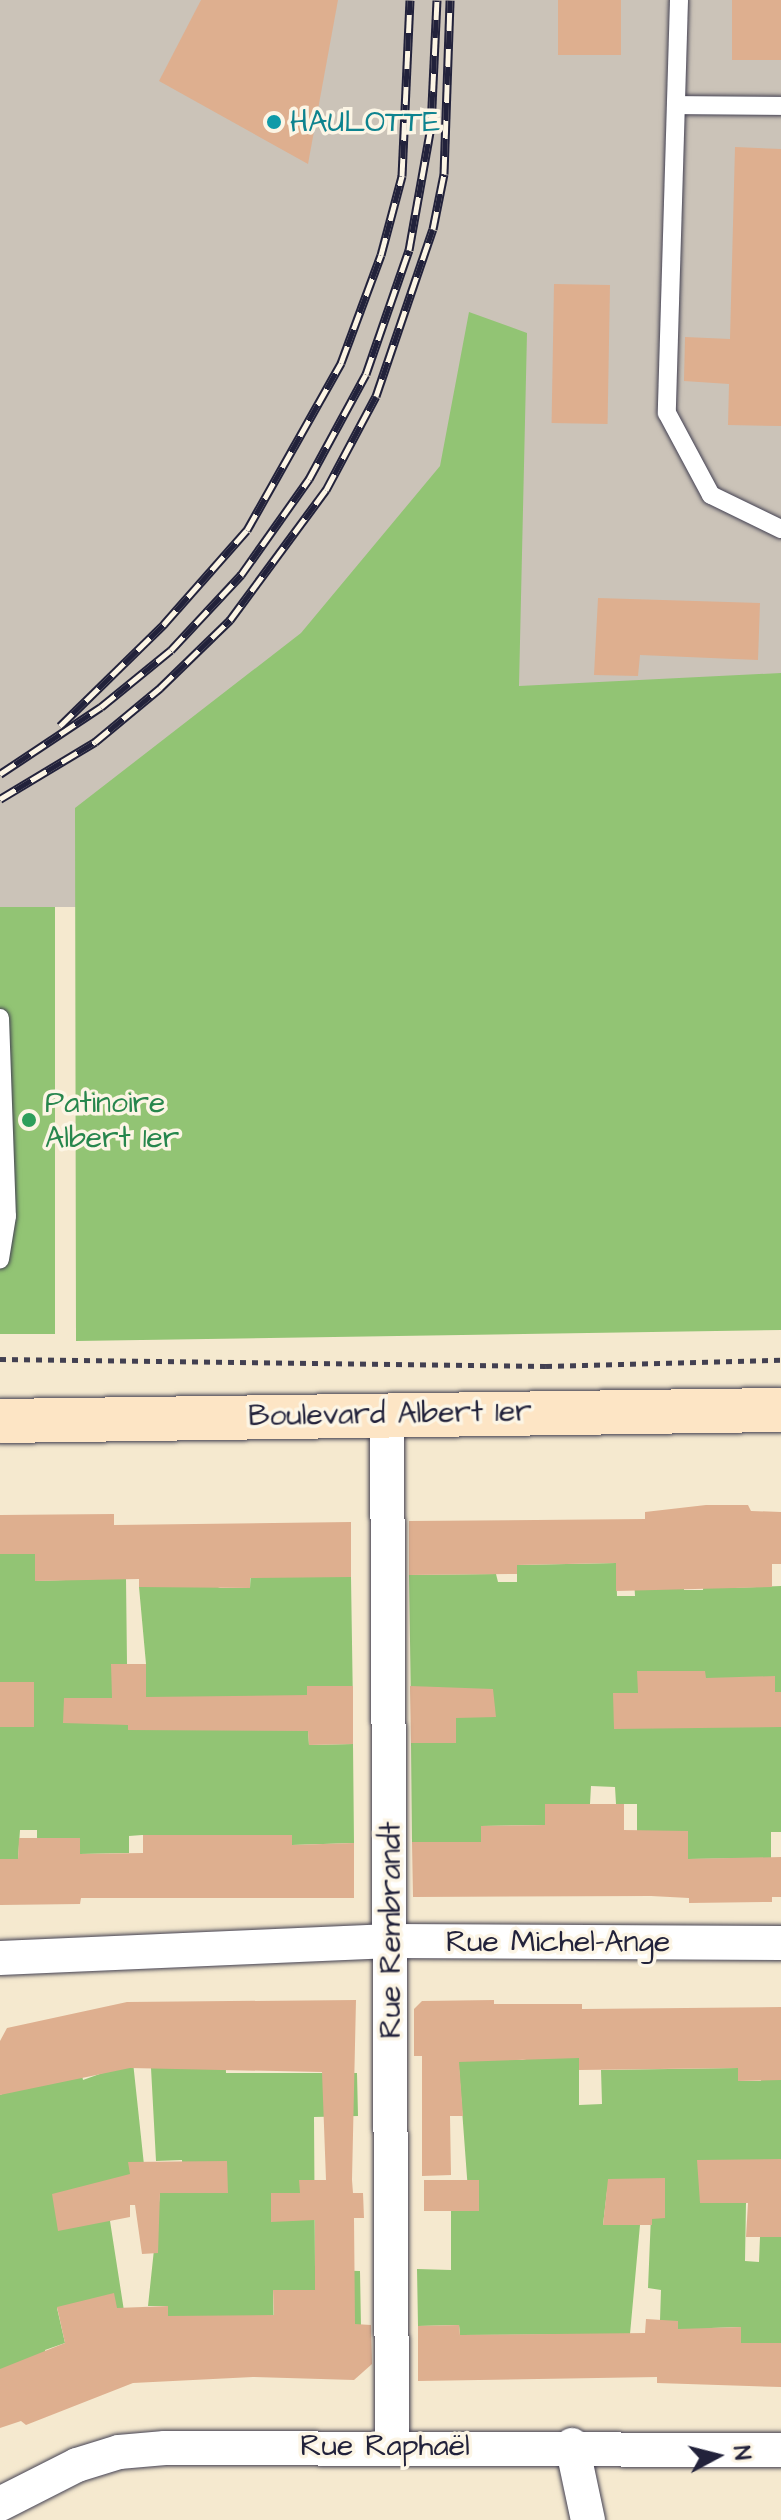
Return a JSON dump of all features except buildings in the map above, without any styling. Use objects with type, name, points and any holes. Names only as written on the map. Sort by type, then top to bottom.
[{"type":"main road","name":"Boulevard Albert 1er","points":[[0,1421],[781,1410]]},
{"type":"street","name":"Rue Rembrandt","points":[[387,1414],[392,2446]]},
{"type":"street","name":"Rue Michel-Ange","points":[[0,1958],[391,1941],[781,1943]]},
{"type":"street","name":"Rue Raphaël","points":[[0,2504],[31,2483],[119,2452],[216,2445],[572,2445],[625,2453],[781,2450]]},
{"type":"street","points":[[572,2445],[588,2520]]},
{"type":"lane","points":[[679,0],[667,413],[711,495],[781,529]]},
{"type":"lane","points":[[676,105],[781,106]]},
{"type":"lane","points":[[0,1018],[7,1216],[0,1259]]},
{"type":"path","points":[[0,1359],[546,1366],[781,1360]]},
{"type":"shaded area","points":[[0,0],[781,0],[781,907],[0,907]]},
{"type":"green space","points":[[469,312],[527,333],[519,686],[781,673],[781,1330],[76,1341],[75,808],[301,633],[440,466]]},
{"type":"green space","name":"Patinoire Albert 1er","points":[[0,907],[55,907],[55,1334],[0,1334]]},
{"type":"green space","points":[[0,1554],[35,1554],[36,1581],[126,1578],[127,1664],[146,1664],[139,1587],[177,1587],[178,1569],[220,1588],[250,1588],[251,1568],[307,1577],[351,1577],[353,1708],[307,1709],[309,1745],[353,1744],[354,1843],[292,1845],[291,1835],[142,1835],[129,1836],[129,1853],[80,1854],[79,1838],[58,1838],[37,1859],[37,1830],[20,1830],[18,1859],[0,1859]]},
{"type":"green space","points":[[616,1563],[617,1596],[635,1596],[634,1578],[684,1578],[684,1590],[703,1590],[704,1574],[730,1588],[781,1586],[781,1832],[771,1832],[771,1858],[688,1859],[688,1831],[637,1831],[637,1804],[616,1804],[615,1787],[591,1786],[590,1804],[545,1825],[481,1826],[481,1842],[412,1842],[411,1743],[455,1743],[411,1706],[409,1575],[496,1574],[498,1582],[517,1582],[517,1565]]},
{"type":"green space","points":[[225,2045],[226,2073],[357,2073],[358,2116],[314,2117],[315,2270],[360,2271],[361,2326],[316,2326],[273,2290],[274,2337],[168,2338],[168,2306],[148,2306],[160,2193],[183,2192],[182,2160],[156,2161],[151,2068]]},
{"type":"green space","points":[[579,2047],[579,2105],[602,2104],[601,2070],[738,2068],[738,2081],[761,2081],[761,2052],[781,2080],[781,2189],[746,2202],[745,2261],[759,2262],[760,2237],[781,2237],[781,2343],[741,2343],[741,2327],[711,2328],[711,2343],[695,2343],[660,2320],[661,2290],[648,2288],[652,2191],[607,2191],[603,2225],[640,2225],[630,2334],[460,2335],[459,2325],[418,2326],[417,2269],[451,2270],[451,2192],[468,2191],[458,2055],[522,2060]]},
{"type":"green space","points":[[79,2061],[83,2080],[133,2062],[147,2193],[133,2193],[110,2221],[129,2343],[57,2308],[65,2343],[45,2350],[46,2354],[0,2386],[0,2095]]},
{"type":"railway","points":[[60,726],[164,624],[247,530],[341,363],[381,255],[402,176],[410,0]]},
{"type":"railway","points":[[0,774],[101,707],[171,650],[241,575],[309,479],[366,374],[409,250],[431,127],[437,0]]},
{"type":"railway","points":[[0,799],[95,742],[160,688],[230,620],[326,490],[376,396],[433,229],[444,174],[450,0]]},
{"type":"place","name":"HAULOTTE","points":[[274,122]]},
{"type":"place","name":"Patinoire Albert 1er","points":[[29,1120]]}]
